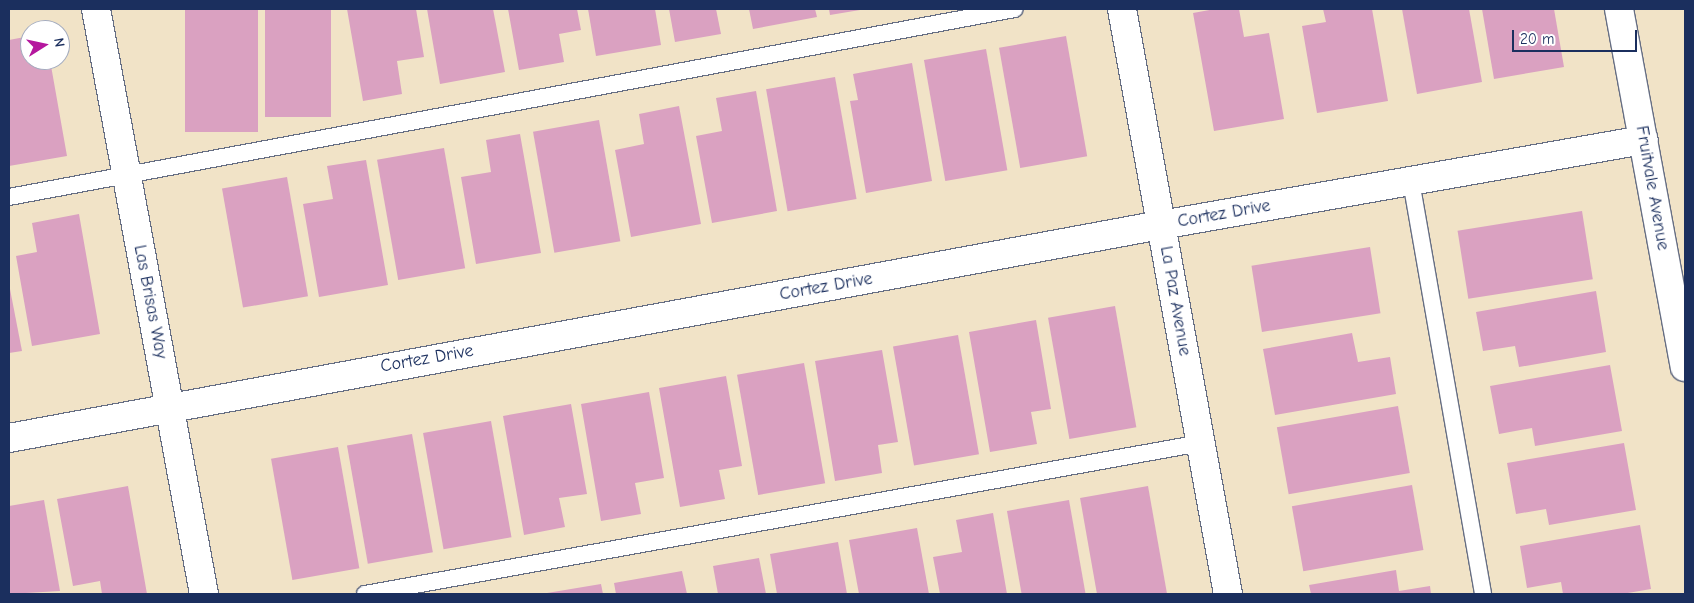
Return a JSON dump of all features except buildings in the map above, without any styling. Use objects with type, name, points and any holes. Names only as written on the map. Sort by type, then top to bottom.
[{"type":"street","name":"Las Brisas Way","points":[[96,9],[204,594]]},
{"type":"street","name":"La Paz Avenue","points":[[1122,9],[1228,594]]},
{"type":"street","name":"Fruitvale Avenue","points":[[1619,9],[1685,366]]},
{"type":"street","name":"Cortez Drive","points":[[9,438],[1161,225],[1644,140]]},
{"type":"lane","points":[[9,197],[1015,9]]},
{"type":"lane","points":[[1411,181],[1483,594]]},
{"type":"lane","points":[[365,594],[1201,443]]}]
